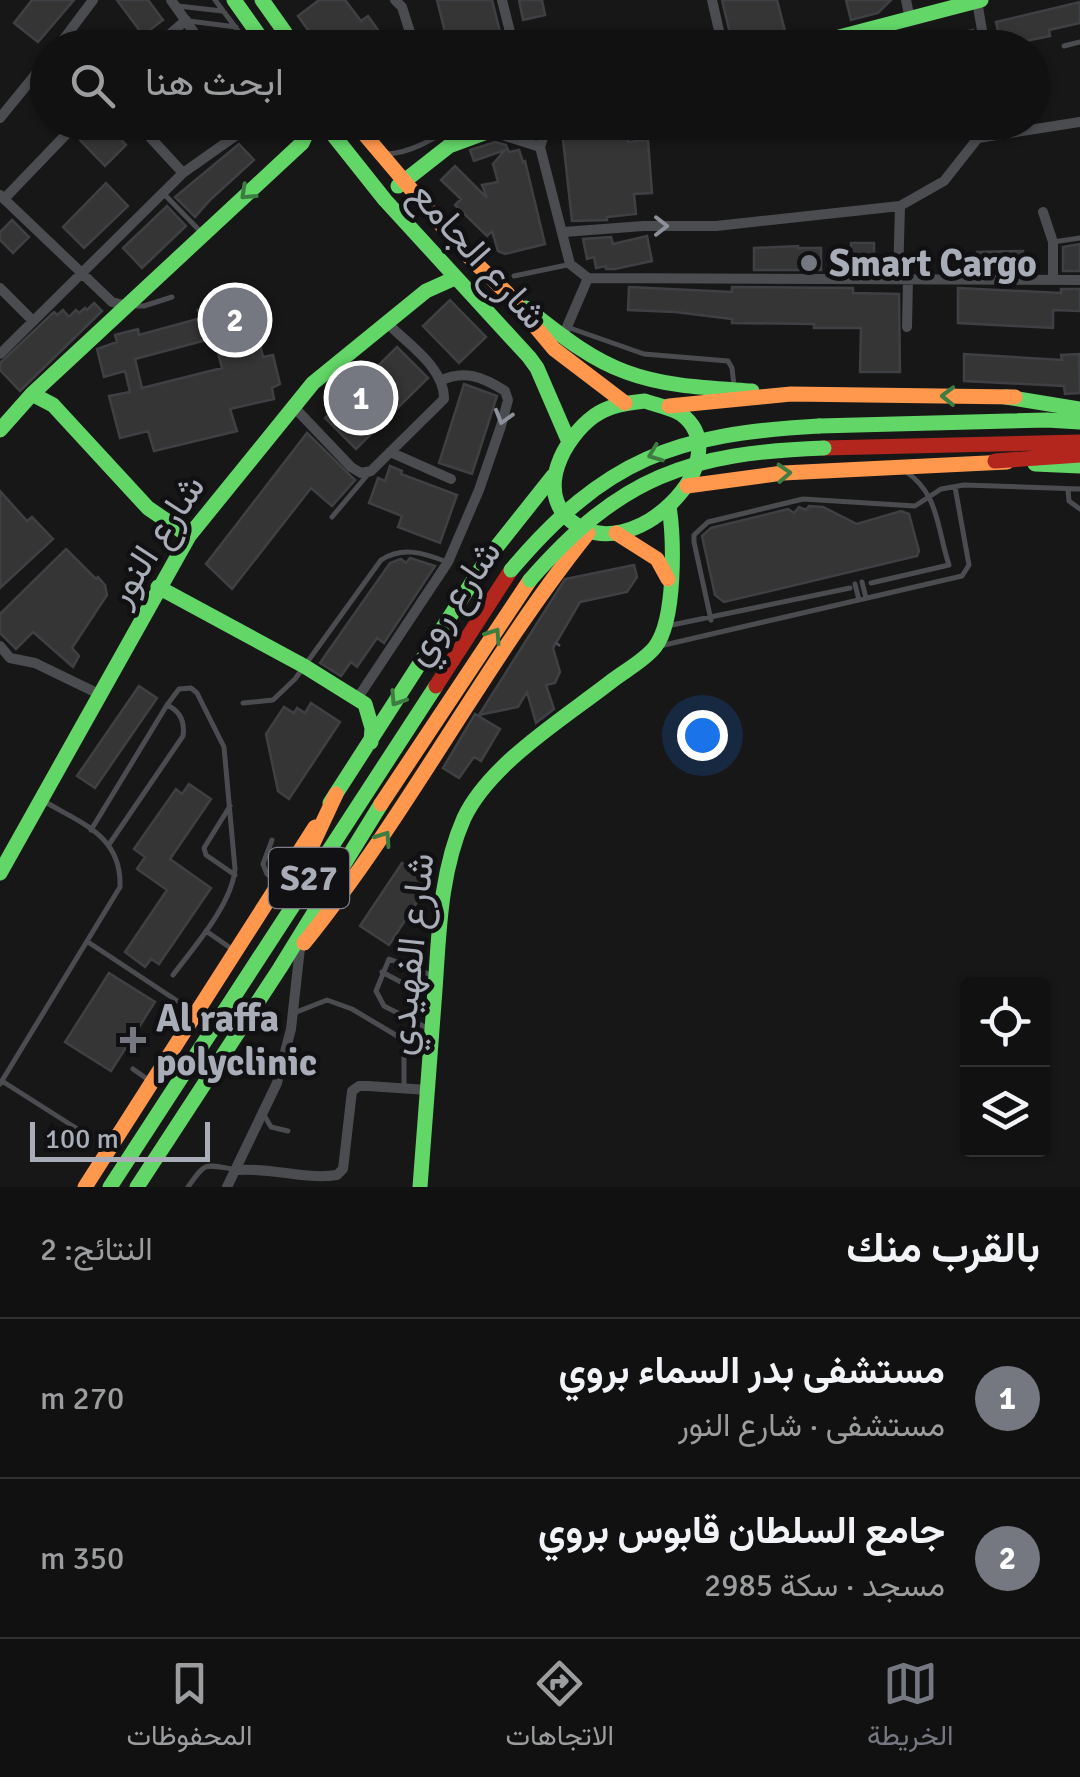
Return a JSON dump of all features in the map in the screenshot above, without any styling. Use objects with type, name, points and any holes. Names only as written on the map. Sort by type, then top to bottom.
[{"type":"main road","points":[[262,0],[283,30]]},
{"type":"main road","points":[[870,30],[979,1]]},
{"type":"main road","points":[[229,5],[252,30]]},
{"type":"main road","points":[[3,421],[118,308],[304,140]]},
{"type":"main road","name":"شارع الجامع","points":[[338,140],[386,200],[537,368],[568,442]]},
{"type":"main road","name":"شارع الجامع","points":[[369,140],[554,349],[625,403]]},
{"type":"main road","points":[[386,200],[402,181],[450,146],[466,140]]},
{"type":"main road","name":"شارع النور","points":[[426,291],[439,260]]},
{"type":"main road","name":"شارع النور","points":[[0,871],[188,536],[314,383],[426,291],[455,278]]},
{"type":"main road","points":[[507,294],[565,331],[588,354],[644,378],[791,394],[1006,396],[1080,405]]},
{"type":"main road","points":[[32,394],[52,405],[148,508],[188,536]]},
{"type":"main road","points":[[84,1187],[487,559],[554,476],[568,442],[596,415],[625,403],[645,401],[670,406],[791,394]]},
{"type":"main road","points":[[554,476],[558,508],[569,521],[588,532],[616,534],[639,526],[669,506],[696,471],[700,452],[696,431],[685,416],[670,406]]},
{"type":"main road","name":"شارع روي","points":[[112,1183],[511,570],[538,534],[571,504],[607,476],[647,456],[733,432],[819,426],[1080,422]]},
{"type":"main road","name":"شارع روي","points":[[137,1187],[280,968],[350,851],[530,580],[586,518],[619,494],[656,475],[739,451],[1080,442]]},
{"type":"main road","points":[[687,486],[783,472],[1080,454]]},
{"type":"main road","points":[[994,461],[1080,466]]},
{"type":"main road","name":"شارع الفهيدي","points":[[420,1187],[436,978],[447,869],[454,842],[474,803],[501,768],[655,647],[671,598],[674,532],[669,506]]},
{"type":"main road","points":[[280,968],[338,905],[548,580],[588,532]]},
{"type":"main road","points":[[616,534],[657,559],[669,580]]},
{"type":"main road","points":[[158,587],[304,666],[364,704],[369,713],[370,742]]},
{"type":"main road","points":[[259,957],[336,794]]},
{"type":"main road","points":[[98,1187],[112,1183]]},
{"type":"street","points":[[70,30],[93,0]]},
{"type":"street","points":[[395,0],[402,7],[409,30]]},
{"type":"street","points":[[502,0],[510,30]]},
{"type":"street","points":[[712,0],[719,30]]},
{"type":"street","points":[[906,0],[910,20]]},
{"type":"street","points":[[979,1],[983,30]]},
{"type":"street","points":[[173,3],[193,30]]},
{"type":"street","points":[[175,30],[186,20]]},
{"type":"street","points":[[0,118],[30,81]]},
{"type":"street","points":[[1050,127],[1080,122]]},
{"type":"street","points":[[60,140],[2,197],[118,308]]},
{"type":"street","points":[[153,140],[183,173]]},
{"type":"street","points":[[0,354],[183,173],[232,140]]},
{"type":"street","points":[[518,140],[540,147]]},
{"type":"street","points":[[542,140],[540,147],[570,264],[588,278],[1080,280]]},
{"type":"street","points":[[564,232],[716,226],[900,206],[944,181],[976,140]]},
{"type":"street","points":[[900,206],[906,327]]},
{"type":"street","points":[[1043,212],[1053,242],[1053,280]]},
{"type":"street","points":[[565,331],[588,278]]},
{"type":"street","points":[[0,288],[32,321]]},
{"type":"street","points":[[293,406],[351,468],[361,473],[372,471],[444,399],[430,364],[387,323]]},
{"type":"street","points":[[357,700],[448,562],[479,490],[508,400],[505,392],[476,376],[458,374],[440,381]]},
{"type":"street","points":[[390,452],[452,479]]},
{"type":"street","points":[[0,646],[10,658],[35,663],[99,694]]},
{"type":"street","points":[[0,666],[10,658]]},
{"type":"street","points":[[227,1187],[276,1083],[292,1015],[300,948]]},
{"type":"street","points":[[236,1170],[337,1175],[343,1169],[352,1092],[359,1086],[428,1090]]},
{"type":"street","points":[[244,1153],[253,1168]]},
{"type":"lane","points":[[215,0],[229,5]]},
{"type":"lane","points":[[173,3],[229,5]]},
{"type":"lane","points":[[229,5],[238,30]]},
{"type":"lane","points":[[186,20],[236,27]]},
{"type":"lane","points":[[1064,46],[1080,42]]},
{"type":"lane","points":[[376,149],[387,154],[401,153],[421,140]]},
{"type":"lane","points":[[163,193],[203,234]]},
{"type":"lane","points":[[1053,242],[1080,238]]},
{"type":"lane","points":[[514,276],[570,264]]},
{"type":"lane","points":[[118,308],[144,306],[172,297]]},
{"type":"lane","points":[[565,331],[644,354],[728,361],[734,389]]},
{"type":"lane","points":[[871,583],[949,564],[930,496],[920,480],[898,467]]},
{"type":"lane","points":[[332,517],[372,471]]},
{"type":"lane","points":[[711,620],[694,542],[694,535],[708,522],[802,499],[915,506],[941,489],[982,484],[1080,489]]},
{"type":"lane","points":[[655,647],[965,574],[968,565],[955,487]]},
{"type":"lane","points":[[1068,490],[1069,501],[1080,509]]},
{"type":"lane","points":[[243,703],[273,700],[304,666],[381,560],[394,552],[404,552],[448,562]]},
{"type":"lane","points":[[664,627],[711,620],[856,585],[862,599]]},
{"type":"lane","points":[[90,830],[167,705],[179,689],[191,688],[224,747],[234,882],[206,931],[173,975]]},
{"type":"lane","points":[[110,844],[183,736],[185,725],[178,712],[167,705]]},
{"type":"lane","points":[[40,798],[110,844],[120,870],[120,886],[1,1082],[90,1137]]},
{"type":"lane","points":[[231,804],[204,848],[206,855],[234,875]]},
{"type":"lane","points":[[272,840],[263,864],[267,874],[280,882]]},
{"type":"lane","points":[[206,931],[237,952]]},
{"type":"lane","points":[[88,942],[197,1014]]},
{"type":"lane","points":[[433,1031],[378,1000],[376,991],[389,959],[436,978]]},
{"type":"lane","points":[[382,972],[414,990]]},
{"type":"lane","points":[[292,1015],[327,1000],[352,1009],[404,1040],[404,1088]]},
{"type":"lane","points":[[133,1068],[152,1082]]},
{"type":"lane","points":[[264,1111],[271,1128],[288,1131]]},
{"type":"lane","points":[[188,1187],[202,1167],[210,1163],[236,1170]]},
{"type":"path","points":[[556,643],[566,650]]},
{"type":"building","points":[[32,0],[74,0],[48,30],[30,30],[30,36],[14,23]]},
{"type":"building","points":[[117,0],[148,0],[163,20],[150,30],[139,30]]},
{"type":"building","points":[[319,0],[345,0],[361,21],[368,16],[378,30],[308,30],[298,16]]},
{"type":"building","points":[[437,0],[492,0],[500,30],[444,30]]},
{"type":"building","points":[[519,0],[542,0],[545,15],[523,20]]},
{"type":"building","points":[[722,0],[777,0],[785,30],[729,30]]},
{"type":"building","points":[[846,0],[891,0],[878,13],[851,20]]},
{"type":"building","points":[[1080,2],[1080,23],[1049,30],[998,30],[996,22]]},
{"type":"building","points":[[80,140],[121,140],[126,145],[105,166]]},
{"type":"building","points":[[563,140],[648,140],[652,193],[634,194],[636,214],[572,221]]},
{"type":"building","points":[[495,142],[506,145],[509,152],[519,150],[525,161],[545,244],[505,254],[498,251],[492,231],[487,236],[455,205],[461,199],[441,180],[455,166],[487,198],[482,185],[498,182],[493,164],[505,150],[474,161],[470,150]]},
{"type":"building","points":[[239,144],[254,160],[195,217],[175,197]]},
{"type":"building","points":[[106,183],[128,206],[84,248],[63,227]]},
{"type":"building","points":[[167,206],[186,226],[142,268],[123,248]]},
{"type":"building","points":[[12,220],[29,237],[13,253],[0,240],[0,232]]},
{"type":"building","points":[[647,236],[652,261],[606,269],[596,268],[594,257],[587,259],[583,239],[611,237],[613,244]]},
{"type":"building","points":[[851,243],[874,243],[874,266],[851,266]]},
{"type":"building","points":[[1080,244],[1080,271],[1063,271],[1063,247]]},
{"type":"building","points":[[754,248],[821,248],[821,270],[754,270]]},
{"type":"building","points":[[1023,251],[1023,270],[977,269],[977,252]]},
{"type":"building","points":[[629,287],[732,292],[732,287],[853,288],[853,293],[899,294],[900,372],[860,372],[861,328],[732,323],[732,319],[628,310]]},
{"type":"building","points":[[958,288],[1061,293],[1061,289],[1080,289],[1080,311],[1053,310],[1053,328],[958,323]]},
{"type":"building","points":[[450,300],[486,337],[459,363],[423,326]]},
{"type":"building","points":[[231,302],[233,312],[262,304],[268,325],[256,328],[263,357],[273,355],[280,384],[272,388],[274,399],[230,409],[237,431],[154,451],[148,431],[120,438],[109,396],[130,392],[125,371],[104,377],[97,349],[117,342],[115,335],[138,329],[139,335],[201,318],[198,310]],"holes":[[[214,338],[222,368],[142,388],[135,359]]]},
{"type":"building","points":[[94,303],[102,311],[20,391],[0,370],[0,363],[54,312],[57,315],[63,310],[69,317]]},
{"type":"building","points":[[397,347],[428,378],[356,449],[325,418]]},
{"type":"building","points":[[964,354],[1062,360],[1061,355],[1079,354],[1080,393],[1065,394],[1064,386],[964,381]]},
{"type":"building","points":[[464,384],[497,396],[472,474],[439,463]]},
{"type":"building","points":[[307,433],[355,480],[332,506],[311,488],[232,589],[206,564]]},
{"type":"building","points":[[390,466],[457,495],[440,543],[398,527],[402,516],[369,503],[378,478],[385,481]]},
{"type":"building","points":[[0,491],[27,521],[32,517],[53,539],[0,588]]},
{"type":"building","points":[[809,506],[823,507],[857,524],[901,511],[909,514],[917,556],[724,602],[715,595],[702,536],[711,528],[788,509],[794,513],[799,507],[806,510]]},
{"type":"building","points":[[66,549],[98,577],[107,595],[72,648],[79,656],[73,667],[33,632],[16,649],[0,633],[0,614]]},
{"type":"building","points":[[410,558],[435,566],[384,643],[377,638],[357,667],[351,662],[341,676],[320,663],[390,563],[401,559],[406,563]]},
{"type":"building","points":[[634,565],[637,577],[627,592],[580,602],[553,648],[560,672],[555,683],[546,685],[554,709],[536,723],[527,692],[518,707],[479,715],[565,579]]},
{"type":"building","points":[[139,686],[157,698],[95,788],[77,776]]},
{"type":"building","points":[[311,703],[340,722],[289,799],[278,791],[266,734],[284,707],[294,713],[297,708],[305,713]]},
{"type":"building","points":[[475,714],[500,729],[481,761],[474,757],[459,778],[443,768]]},
{"type":"building","points":[[189,784],[211,799],[170,859],[211,888],[159,964],[151,959],[145,967],[125,952],[167,890],[137,869],[145,857],[134,849],[176,789],[182,794]]},
{"type":"building","points":[[402,863],[430,882],[389,945],[360,926]]},
{"type":"building","points":[[109,973],[155,1002],[111,1071],[65,1042]]},
{"type":"traffic: fast","points":[[234,0],[255,30]]},
{"type":"traffic: fast","points":[[262,0],[283,30]]},
{"type":"traffic: fast","points":[[866,30],[981,0]]},
{"type":"traffic: fast","points":[[0,430],[32,394],[303,140]]},
{"type":"traffic: fast","points":[[337,140],[385,200],[529,357],[569,442]]},
{"type":"traffic: fast","points":[[398,186],[449,146],[465,140]]},
{"type":"traffic: fast","points":[[0,873],[189,536],[313,383],[426,291],[455,278]]},
{"type":"traffic: fast","points":[[526,308],[612,367],[672,384],[752,391]]},
{"type":"traffic: fast","points":[[32,394],[53,405],[148,508],[189,536]]},
{"type":"traffic: fast","points":[[1006,397],[1080,409]]},
{"type":"traffic: fast","points":[[645,401],[681,414],[696,434],[698,457],[689,481],[671,503],[648,521],[622,532],[595,533],[571,521],[560,509],[555,495],[558,466],[573,437],[594,416],[618,405],[645,401]]},
{"type":"traffic: fast","points":[[819,426],[1080,422]]},
{"type":"traffic: fast","points":[[511,570],[579,501],[612,477],[647,459],[723,436],[819,426]]},
{"type":"traffic: fast","points":[[530,580],[595,516],[660,477],[733,456],[824,448]]},
{"type":"traffic: fast","points":[[1035,464],[1080,466]]},
{"type":"traffic: fast","points":[[330,803],[487,559],[553,476]]},
{"type":"traffic: fast","points":[[420,1187],[440,925],[445,881],[456,839],[476,798],[510,760],[655,647],[662,635],[670,599],[669,506]]},
{"type":"traffic: fast","points":[[158,587],[304,666],[365,704],[372,728],[371,742]]},
{"type":"traffic: fast","points":[[110,1187],[436,686]]},
{"type":"traffic: fast","points":[[137,1187],[381,804]]},
{"type":"traffic: slow","points":[[369,140],[466,254],[507,293],[554,349],[625,403]]},
{"type":"traffic: slow","points":[[669,406],[791,394],[1015,397]]},
{"type":"traffic: slow","points":[[687,486],[783,473],[1007,462]]},
{"type":"traffic: slow","points":[[304,943],[378,842],[515,634],[588,533]]},
{"type":"traffic: slow","points":[[616,533],[657,559],[668,579]]},
{"type":"traffic: slow","points":[[381,804],[530,580]]},
{"type":"traffic: slow","points":[[287,899],[336,794]]},
{"type":"traffic: slow","points":[[85,1187],[315,827]]},
{"type":"traffic: jam","points":[[824,448],[1080,442]]},
{"type":"traffic: jam","points":[[995,461],[1080,455]]},
{"type":"traffic: jam","points":[[436,686],[511,570]]},
{"type":"place","name":"Smart Cargo","points":[[809,263]]},
{"type":"place","name":"جامع السلطان قابوس بروي","points":[[235,320]]},
{"type":"place","name":"مستشفى بدر السماء بروي","points":[[361,398]]},
{"type":"place","name":"Al raffa polyclinic","points":[[133,1040]]}]
